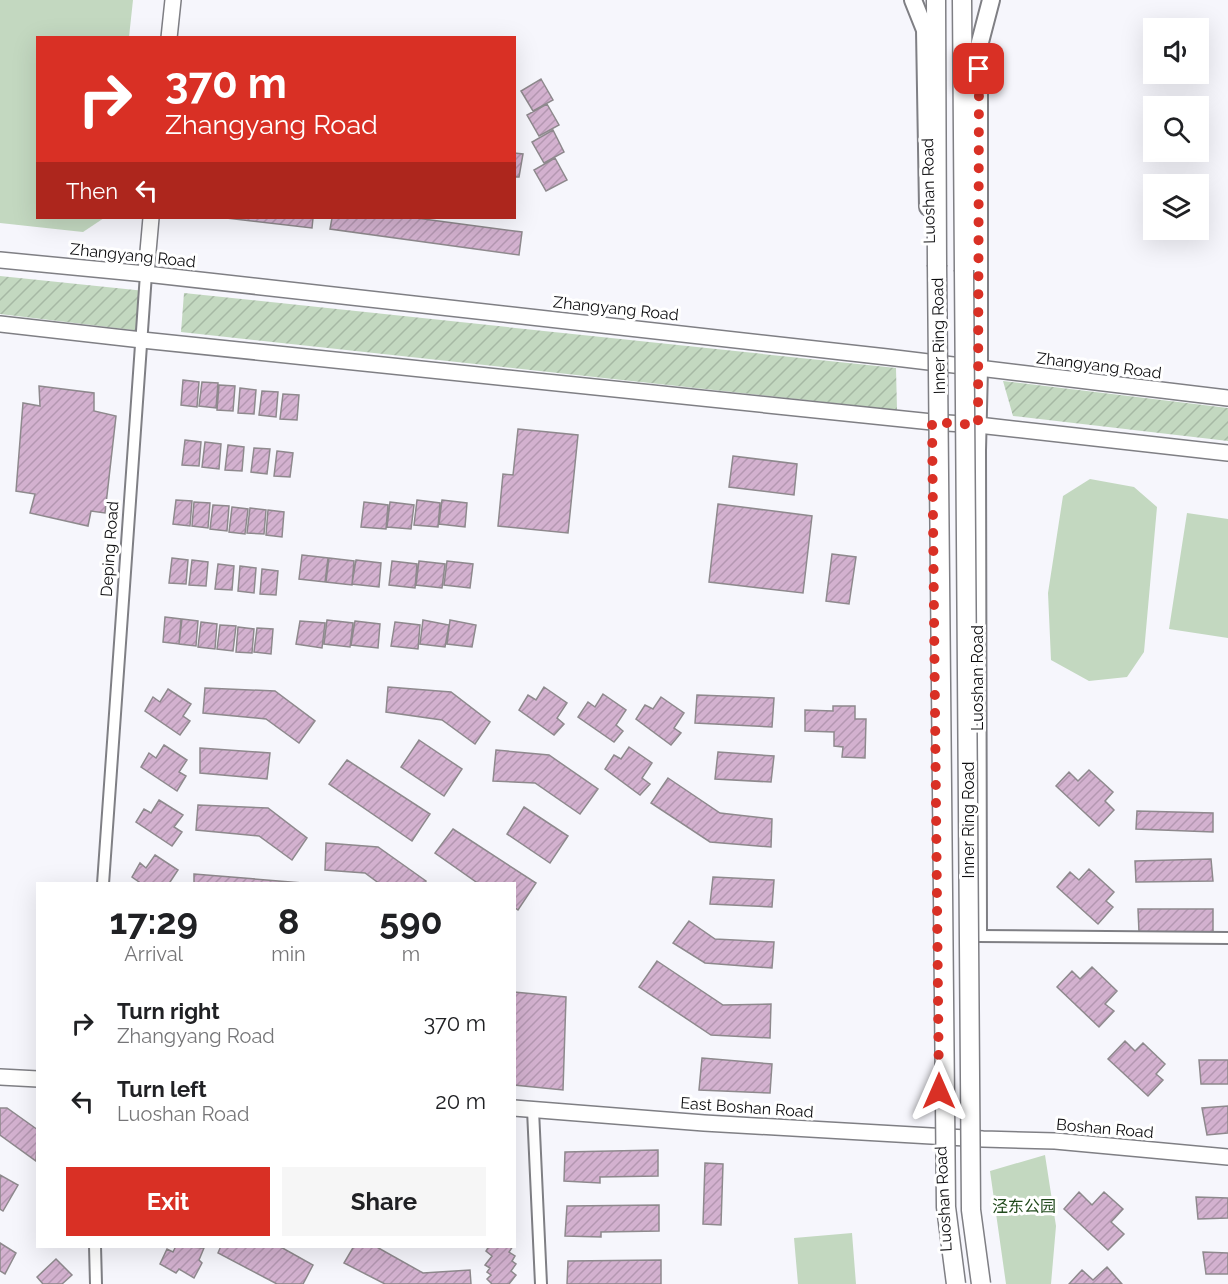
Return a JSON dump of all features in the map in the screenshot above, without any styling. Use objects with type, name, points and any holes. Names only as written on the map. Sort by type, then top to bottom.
[{"type":"highway","name":"Inner Ring Road","points":[[936,0],[935,99],[946,1207],[956,1284]]},
{"type":"highway","name":"Inner Ring Road","points":[[962,0],[971,1210],[981,1284]]},
{"type":"main road","points":[[169,36],[173,0]]},
{"type":"main road","name":"Luoshan Road","points":[[913,0],[925,30],[932,362],[940,1210],[949,1284]]},
{"type":"main road","name":"Luoshan Road","points":[[989,1284],[978,1209],[978,425],[979,46],[991,0]]},
{"type":"main road","name":"Deping Road","points":[[146,274],[151,219]]},
{"type":"main road","name":"Zhangyang Road","points":[[0,260],[146,274],[932,362],[1228,398]]},
{"type":"main road","points":[[0,324],[1228,453]]},
{"type":"main road","points":[[0,1077],[36,1079]]},
{"type":"main road","name":"East Boshan Road","points":[[516,1108],[704,1123],[978,1138]]},
{"type":"main road","name":"Boshan Road","points":[[978,1138],[1055,1141],[1228,1157]]},
{"type":"street","name":"Deping Road","points":[[103,882],[146,274]]},
{"type":"street","points":[[978,936],[1228,938]]},
{"type":"street","points":[[533,1110],[541,1284]]},
{"type":"street","points":[[95,1248],[96,1284]]},
{"type":"green space","points":[[0,0],[133,0],[129,36],[36,36],[36,219],[102,219],[83,232],[0,223]]},
{"type":"green space","points":[[0,276],[145,291],[141,331],[0,314]]},
{"type":"green space","points":[[184,293],[896,368],[897,410],[181,332]]},
{"type":"green space","points":[[1003,381],[1228,408],[1228,441],[1013,416]]},
{"type":"green space","points":[[1090,479],[1134,487],[1157,507],[1144,652],[1127,677],[1089,681],[1051,660],[1048,593],[1063,496]]},
{"type":"green space","points":[[1187,513],[1228,519],[1228,638],[1169,629]]},
{"type":"green space","name":"泾东公园","points":[[1045,1155],[1056,1226],[1051,1284],[1006,1284],[990,1171]]},
{"type":"green space","points":[[852,1233],[856,1284],[798,1284],[794,1238]]},
{"type":"building","points":[[541,79],[553,100],[533,111],[521,91]]},
{"type":"building","points":[[547,104],[559,125],[539,136],[527,115]]},
{"type":"building","points":[[553,130],[564,152],[544,163],[532,142]]},
{"type":"building","points":[[516,153],[523,154],[519,177],[516,177]]},
{"type":"building","points":[[555,158],[567,180],[546,191],[534,170]]},
{"type":"building","points":[[235,219],[313,219],[312,228]]},
{"type":"building","points":[[332,219],[424,219],[522,232],[519,255],[330,229]]},
{"type":"building","points":[[183,380],[199,382],[197,407],[181,405]]},
{"type":"building","points":[[202,382],[218,383],[216,408],[199,406]]},
{"type":"building","points":[[219,385],[235,386],[233,411],[217,410]]},
{"type":"building","points":[[39,386],[94,393],[94,411],[116,416],[105,513],[91,511],[88,526],[30,513],[35,494],[16,491],[23,403],[40,406]]},
{"type":"building","points":[[240,388],[256,390],[254,414],[238,413]]},
{"type":"building","points":[[262,391],[278,392],[276,417],[259,415]]},
{"type":"building","points":[[283,394],[299,395],[297,420],[280,419]]},
{"type":"building","points":[[518,429],[578,435],[568,533],[498,526],[503,474],[513,475]]},
{"type":"building","points":[[185,440],[201,442],[199,466],[182,465]]},
{"type":"building","points":[[205,442],[221,444],[219,469],[202,467]]},
{"type":"building","points":[[228,445],[244,447],[242,471],[225,470]]},
{"type":"building","points":[[254,448],[270,449],[267,474],[251,472]]},
{"type":"building","points":[[277,451],[293,453],[290,477],[274,476]]},
{"type":"building","points":[[733,456],[797,464],[794,495],[729,487]]},
{"type":"building","points":[[176,500],[192,501],[190,526],[173,524]]},
{"type":"building","points":[[417,500],[440,503],[438,527],[414,525]]},
{"type":"building","points":[[442,500],[467,503],[465,527],[439,524]]},
{"type":"building","points":[[194,502],[210,503],[208,528],[192,526]]},
{"type":"building","points":[[364,502],[388,505],[386,529],[361,527]]},
{"type":"building","points":[[390,502],[414,505],[411,529],[387,527]]},
{"type":"building","points":[[718,504],[812,516],[803,593],[709,582]]},
{"type":"building","points":[[213,505],[229,506],[227,531],[210,529]]},
{"type":"building","points":[[232,507],[248,509],[245,534],[229,532]]},
{"type":"building","points":[[250,508],[266,510],[264,534],[247,533]]},
{"type":"building","points":[[268,510],[284,512],[282,537],[266,535]]},
{"type":"building","points":[[832,554],[856,557],[849,604],[826,601]]},
{"type":"building","points":[[302,555],[328,558],[325,582],[299,579]]},
{"type":"building","points":[[172,558],[188,560],[186,584],[169,583]]},
{"type":"building","points":[[329,558],[354,561],[352,585],[326,582]]},
{"type":"building","points":[[192,560],[208,562],[206,586],[189,585]]},
{"type":"building","points":[[356,560],[381,563],[379,587],[352,584]]},
{"type":"building","points":[[392,561],[417,564],[415,588],[389,585]]},
{"type":"building","points":[[419,561],[445,564],[442,588],[416,585]]},
{"type":"building","points":[[447,561],[473,564],[470,588],[444,585]]},
{"type":"building","points":[[218,564],[234,566],[232,590],[215,589]]},
{"type":"building","points":[[240,566],[256,568],[254,593],[238,591]]},
{"type":"building","points":[[262,569],[278,571],[276,595],[260,594]]},
{"type":"building","points":[[165,617],[181,619],[179,644],[163,642]]},
{"type":"building","points":[[182,619],[198,621],[196,646],[179,644]]},
{"type":"building","points":[[327,620],[353,623],[350,647],[324,644]]},
{"type":"building","points":[[423,620],[449,625],[445,647],[420,644]]},
{"type":"building","points":[[450,620],[476,625],[472,647],[447,644]]},
{"type":"building","points":[[300,621],[325,623],[322,648],[296,644]]},
{"type":"building","points":[[355,621],[380,624],[378,648],[351,645]]},
{"type":"building","points":[[201,622],[217,624],[215,649],[198,647]]},
{"type":"building","points":[[395,622],[420,625],[418,649],[391,646]]},
{"type":"building","points":[[220,625],[236,626],[233,651],[217,649]]},
{"type":"building","points":[[238,627],[254,629],[252,653],[236,652]]},
{"type":"building","points":[[257,628],[273,629],[271,654],[254,652]]},
{"type":"building","points":[[388,687],[451,692],[490,722],[475,744],[442,720],[386,712]]},
{"type":"building","points":[[544,687],[567,703],[557,718],[564,724],[554,735],[519,710],[528,695],[536,700]]},
{"type":"building","points":[[205,688],[275,691],[315,721],[299,743],[266,719],[203,713]]},
{"type":"building","points":[[168,689],[191,704],[183,716],[190,721],[180,735],[145,711],[153,697],[160,702]]},
{"type":"building","points":[[603,694],[626,710],[616,725],[623,731],[614,742],[578,717],[588,702],[595,707]]},
{"type":"building","points":[[697,695],[774,698],[772,727],[695,723]]},
{"type":"building","points":[[661,697],[684,713],[674,728],[681,733],[671,745],[636,719],[645,705],[653,709]]},
{"type":"building","points":[[833,706],[855,706],[855,719],[866,719],[865,758],[842,757],[843,747],[834,746],[834,732],[805,731],[805,710],[833,711]]},
{"type":"building","points":[[419,740],[462,769],[444,796],[401,767]]},
{"type":"building","points":[[164,745],[187,760],[179,772],[186,776],[177,791],[141,767],[149,753],[156,758]]},
{"type":"building","points":[[629,747],[652,763],[642,778],[650,784],[640,795],[605,769],[614,755],[621,759]]},
{"type":"building","points":[[200,748],[270,753],[267,779],[200,773]]},
{"type":"building","points":[[496,750],[549,755],[598,789],[580,814],[535,783],[493,781]]},
{"type":"building","points":[[718,752],[774,756],[771,782],[715,779]]},
{"type":"building","points":[[347,760],[430,814],[412,841],[329,784]]},
{"type":"building","points":[[1089,770],[1113,792],[1105,801],[1114,810],[1099,826],[1056,786],[1069,772],[1078,781]]},
{"type":"building","points":[[668,778],[720,813],[772,819],[771,847],[710,842],[651,803]]},
{"type":"building","points":[[159,800],[183,815],[174,827],[182,832],[172,846],[136,822],[144,809],[151,813]]},
{"type":"building","points":[[198,805],[268,808],[307,838],[292,860],[259,836],[196,830]]},
{"type":"building","points":[[524,807],[568,836],[550,863],[507,834]]},
{"type":"building","points":[[1137,811],[1213,813],[1213,832],[1136,829]]},
{"type":"building","points":[[453,829],[536,883],[518,910],[516,908],[516,882],[476,882],[435,853]]},
{"type":"building","points":[[326,843],[378,847],[426,881],[377,882],[365,873],[325,870]]},
{"type":"building","points":[[155,855],[178,870],[170,882],[139,882],[132,877],[140,863],[146,868]]},
{"type":"building","points":[[1211,859],[1213,881],[1136,882],[1135,861]]},
{"type":"building","points":[[1089,869],[1114,892],[1106,901],[1113,907],[1098,924],[1057,887],[1070,872],[1079,880]]},
{"type":"building","points":[[194,874],[291,882],[194,882]]},
{"type":"building","points":[[713,877],[774,880],[772,907],[710,904]]},
{"type":"building","points":[[1138,909],[1213,909],[1213,933],[1139,932]]},
{"type":"building","points":[[689,921],[715,939],[774,942],[772,968],[705,963],[673,943]]},
{"type":"building","points":[[657,961],[723,1005],[771,1004],[770,1038],[711,1035],[639,987]]},
{"type":"building","points":[[1092,967],[1117,991],[1105,1004],[1114,1011],[1099,1027],[1057,987],[1072,971],[1080,979]]},
{"type":"building","points":[[516,992],[566,997],[563,1090],[516,1085]]},
{"type":"building","points":[[1125,1041],[1135,1051],[1143,1043],[1165,1064],[1156,1074],[1163,1080],[1148,1096],[1108,1059]]},
{"type":"building","points":[[702,1058],[772,1064],[770,1093],[699,1090]]},
{"type":"building","points":[[1199,1060],[1228,1060],[1228,1084],[1201,1084]]},
{"type":"building","points":[[1228,1106],[1228,1133],[1207,1135],[1202,1108]]},
{"type":"building","points":[[0,1108],[7,1108],[36,1129],[36,1161],[0,1135]]},
{"type":"building","points":[[658,1150],[658,1176],[600,1177],[600,1183],[564,1181],[565,1152]]},
{"type":"building","points":[[705,1163],[723,1164],[721,1225],[703,1224]]},
{"type":"building","points":[[0,1175],[18,1185],[3,1211],[0,1209]]},
{"type":"building","points":[[1079,1192],[1092,1205],[1104,1192],[1123,1209],[1111,1222],[1124,1234],[1108,1250],[1064,1209]]},
{"type":"building","points":[[1196,1197],[1228,1198],[1228,1218],[1198,1219]]},
{"type":"building","points":[[659,1205],[659,1231],[601,1232],[601,1237],[565,1236],[567,1206]]},
{"type":"building","points":[[0,1243],[16,1253],[5,1274],[0,1271]]},
{"type":"building","points":[[175,1248],[204,1248],[199,1260],[202,1263],[194,1278],[179,1269],[176,1273],[160,1264],[167,1249],[173,1252]]},
{"type":"building","points":[[220,1248],[283,1248],[313,1265],[303,1284],[277,1284],[218,1253]]},
{"type":"building","points":[[353,1248],[379,1248],[423,1273],[470,1270],[471,1284],[385,1284],[344,1263]]},
{"type":"building","points":[[488,1248],[512,1248],[509,1252],[515,1256],[512,1261],[516,1264],[511,1271],[516,1275],[509,1284],[492,1284],[487,1279],[491,1275],[487,1272],[490,1268],[485,1265],[492,1256],[486,1251]]},
{"type":"building","points":[[1203,1252],[1228,1253],[1228,1274],[1206,1274]]},
{"type":"building","points":[[56,1259],[72,1275],[62,1284],[43,1284],[37,1277]]},
{"type":"building","points":[[661,1260],[661,1284],[567,1284],[568,1261]]},
{"type":"building","points":[[1107,1267],[1122,1284],[1069,1284],[1082,1270],[1093,1280]]},
{"type":"route","points":[[939,1091],[932,422],[978,425],[979,69]]}]
